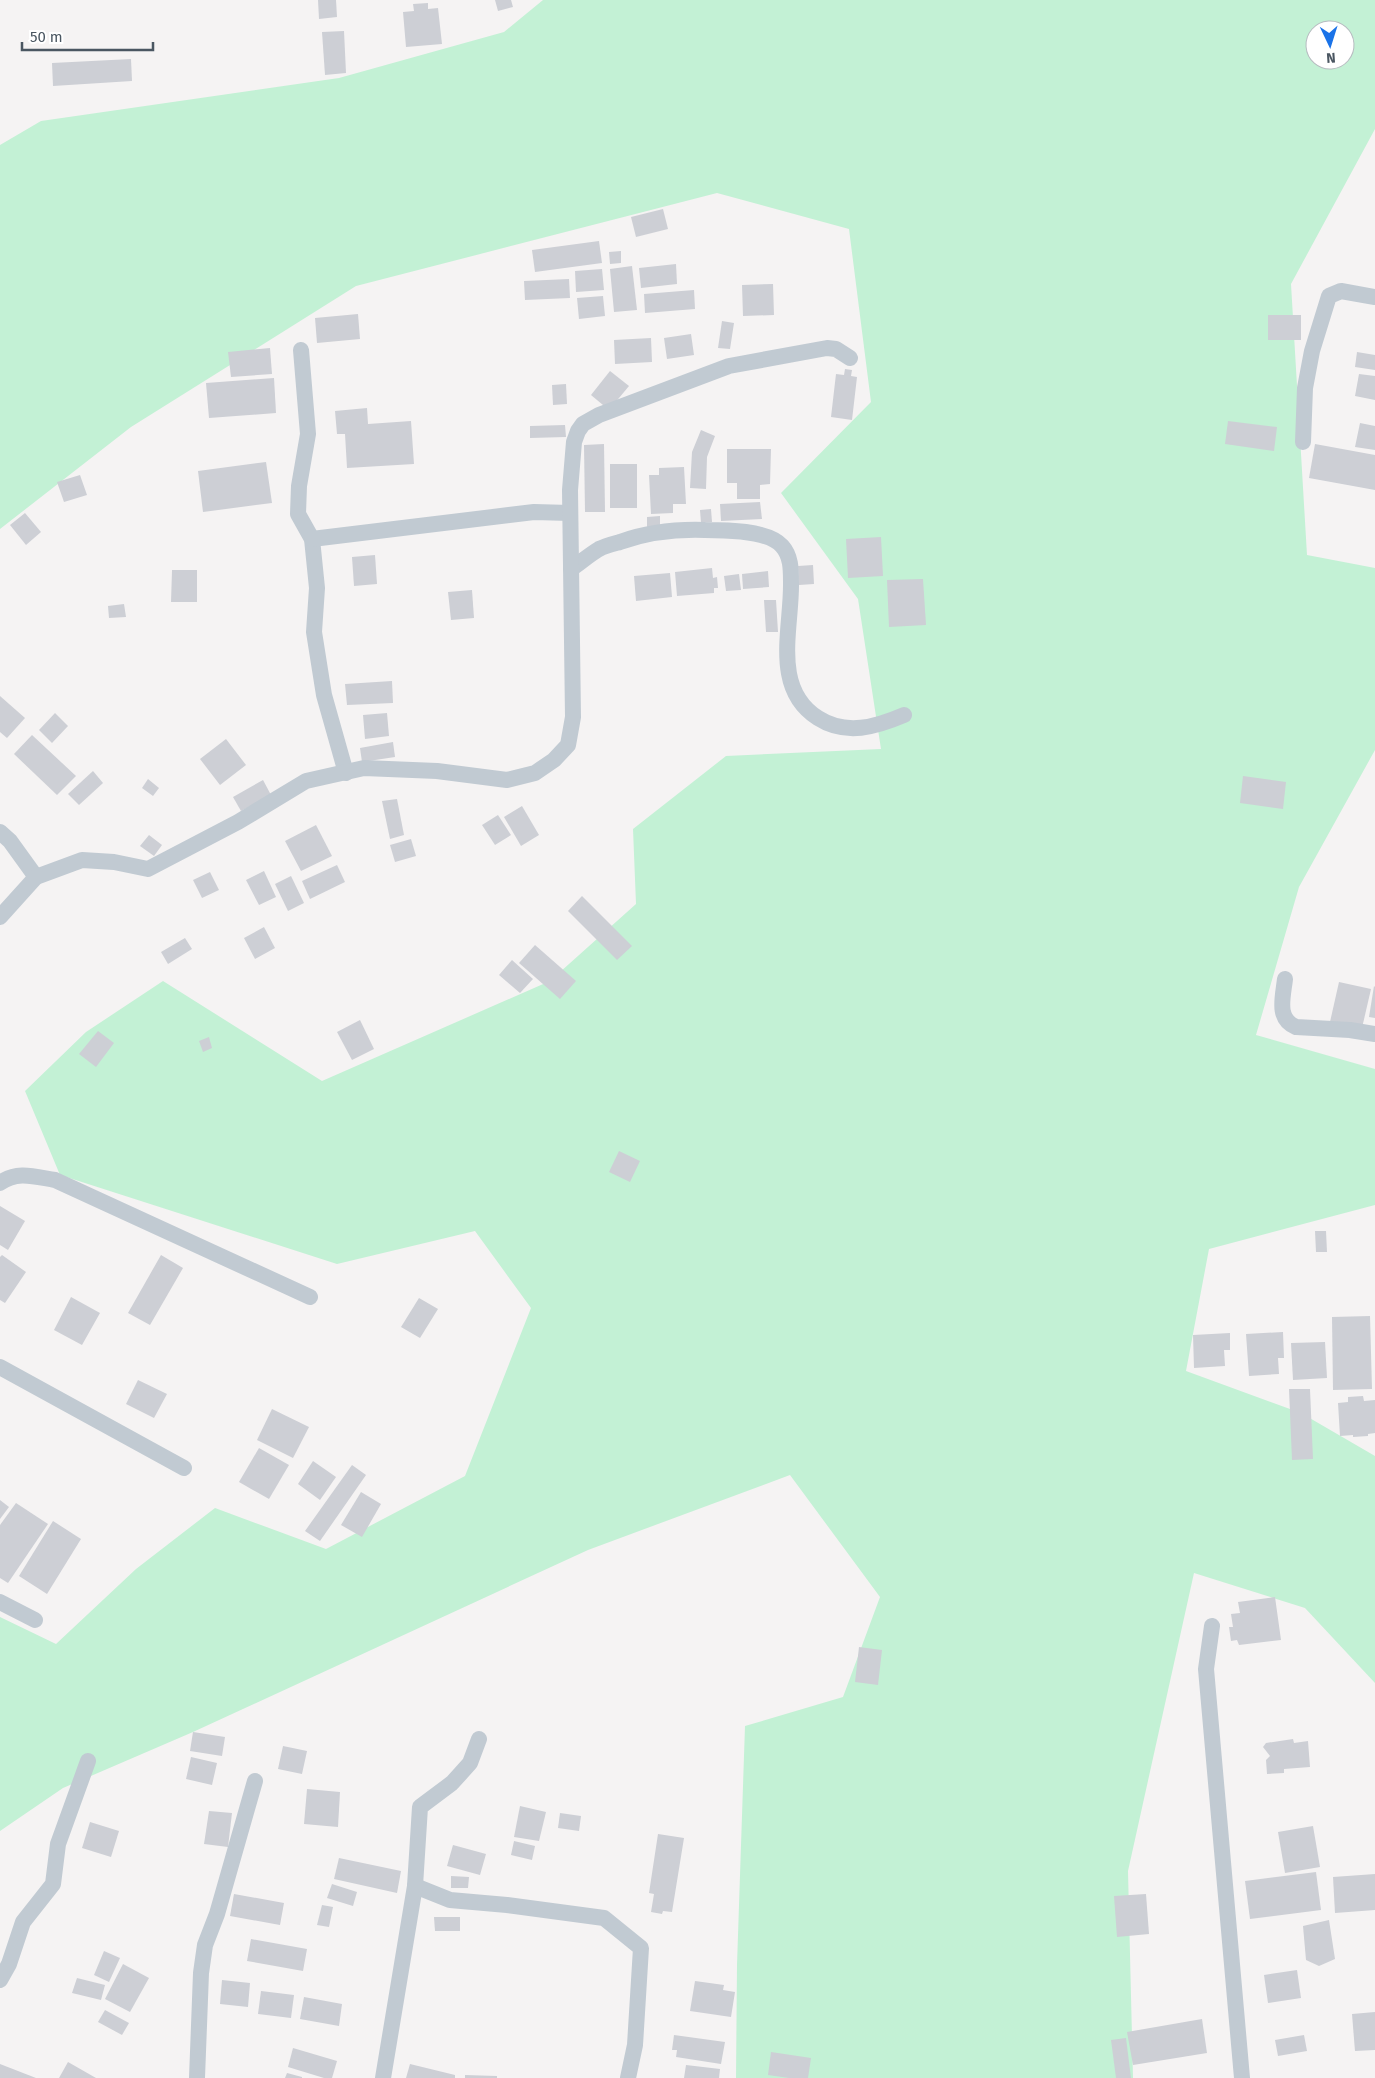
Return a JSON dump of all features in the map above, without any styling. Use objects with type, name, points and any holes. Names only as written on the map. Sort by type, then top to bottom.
[{"type":"street","points":[[1303,442],[1305,388],[1312,351],[1329,296],[1341,291],[1375,297]]},
{"type":"street","points":[[0,917],[36,877],[82,860],[114,862],[148,869],[238,822],[306,781],[364,768],[437,771],[507,780],[534,773],[554,760],[568,745],[573,718],[570,513],[574,442],[583,424],[599,415],[729,366],[827,348],[836,349],[850,358]]},
{"type":"street","points":[[301,350],[308,434],[299,486],[298,514],[312,538],[318,588],[314,632],[324,695],[346,772]]},
{"type":"street","points":[[312,538],[534,512],[570,513]]},
{"type":"street","points":[[571,570],[600,549],[641,535],[680,529],[742,531],[777,541],[783,547],[791,566],[788,666],[790,684],[796,698],[816,717],[840,728],[868,727],[904,715]]},
{"type":"street","points":[[0,832],[10,841],[36,877]]},
{"type":"street","points":[[1285,979],[1282,1003],[1283,1015],[1288,1024],[1296,1027],[1350,1030],[1375,1034]]},
{"type":"street","points":[[0,1183],[7,1177],[20,1174],[55,1180],[310,1297]]},
{"type":"street","points":[[0,1367],[184,1468]]},
{"type":"street","points":[[0,1602],[35,1620]]},
{"type":"street","points":[[1212,1626],[1206,1669],[1242,2078]]},
{"type":"street","points":[[382,2078],[415,1886],[420,1807],[452,1783],[470,1763],[479,1739]]},
{"type":"street","points":[[0,1980],[9,1964],[23,1922],[53,1884],[58,1844],[88,1761]]},
{"type":"street","points":[[197,2078],[200,1972],[205,1946],[217,1914],[255,1782]]},
{"type":"street","points":[[415,1886],[450,1900],[507,1905],[604,1918],[641,1948],[635,2045],[628,2078]]},
{"type":"green space","points":[[543,0],[1375,0],[1375,129],[1291,284],[1307,555],[1375,568],[1375,750],[1299,887],[1256,1035],[1375,1069],[1375,1205],[1209,1249],[1186,1371],[1301,1413],[1375,1456],[1375,1683],[1305,1608],[1194,1573],[1128,1871],[1133,2078],[736,2078],[737,1965],[745,1726],[843,1697],[880,1597],[790,1475],[588,1550],[193,1732],[63,1788],[0,1831],[0,1617],[56,1644],[136,1569],[215,1508],[326,1549],[465,1476],[531,1308],[475,1231],[337,1264],[60,1175],[25,1091],[86,1032],[163,981],[322,1081],[550,981],[636,904],[633,829],[726,756],[881,749],[858,599],[781,493],[871,402],[849,229],[717,193],[356,286],[131,427],[0,529],[0,145],[41,121],[339,78],[504,32]]},
{"type":"building","points":[[318,0],[336,0],[337,17],[319,19]]},
{"type":"building","points":[[495,0],[511,0],[513,7],[498,11]]},
{"type":"building","points":[[428,3],[428,9],[438,8],[442,44],[406,47],[403,12],[414,11],[413,4]]},
{"type":"building","points":[[344,31],[346,73],[325,75],[322,32]]},
{"type":"building","points":[[131,59],[132,81],[53,86],[52,63]]},
{"type":"building","points":[[663,209],[668,229],[636,237],[631,217]]},
{"type":"building","points":[[599,241],[602,263],[535,272],[532,250]]},
{"type":"building","points":[[621,251],[621,263],[610,264],[609,252]]},
{"type":"building","points":[[676,264],[677,284],[641,288],[639,268]]},
{"type":"building","points":[[632,266],[637,310],[614,312],[610,269]]},
{"type":"building","points":[[602,269],[604,290],[576,292],[575,271]]},
{"type":"building","points":[[569,279],[570,298],[525,300],[524,281]]},
{"type":"building","points":[[773,284],[774,315],[743,316],[742,285]]},
{"type":"building","points":[[694,290],[695,309],[645,313],[644,294]]},
{"type":"building","points":[[603,296],[605,316],[579,319],[577,298]]},
{"type":"building","points":[[358,314],[360,339],[317,343],[315,318]]},
{"type":"building","points":[[1268,315],[1301,315],[1301,340],[1268,340]]},
{"type":"building","points":[[722,321],[734,323],[730,349],[718,348]]},
{"type":"building","points":[[691,334],[694,355],[667,359],[664,338]]},
{"type":"building","points":[[651,338],[652,362],[615,364],[614,340]]},
{"type":"building","points":[[270,348],[272,374],[231,377],[228,352]]},
{"type":"building","points":[[1357,352],[1375,355],[1375,370],[1355,367]]},
{"type":"building","points":[[845,369],[852,370],[851,376],[857,377],[852,420],[831,417],[836,374],[844,375]]},
{"type":"building","points":[[610,371],[629,386],[609,410],[591,395]]},
{"type":"building","points":[[1359,374],[1375,376],[1375,400],[1355,396]]},
{"type":"building","points":[[274,378],[276,413],[209,418],[206,383]]},
{"type":"building","points":[[566,384],[567,404],[553,405],[552,385]]},
{"type":"building","points":[[367,408],[368,424],[411,421],[414,464],[347,468],[345,434],[337,434],[335,411]]},
{"type":"building","points":[[1228,421],[1277,427],[1274,451],[1225,444]]},
{"type":"building","points":[[1360,423],[1375,426],[1375,450],[1355,447]]},
{"type":"building","points":[[565,425],[566,437],[530,438],[530,426]]},
{"type":"building","points":[[701,430],[715,436],[707,457],[706,489],[690,488],[692,452]]},
{"type":"building","points":[[604,444],[605,512],[585,512],[584,445]]},
{"type":"building","points":[[1315,444],[1375,455],[1375,490],[1309,478]]},
{"type":"building","points":[[727,449],[771,449],[770,484],[760,485],[760,499],[737,499],[737,483],[727,483]]},
{"type":"building","points":[[266,462],[272,503],[203,512],[198,471]]},
{"type":"building","points":[[610,464],[637,464],[637,508],[610,508]]},
{"type":"building","points":[[684,467],[686,504],[673,504],[673,513],[651,514],[649,475],[659,475],[659,468]]},
{"type":"building","points":[[80,475],[87,495],[64,502],[57,482]]},
{"type":"building","points":[[760,502],[762,519],[721,521],[720,504]]},
{"type":"building","points":[[711,509],[712,522],[701,523],[700,510]]},
{"type":"building","points":[[25,513],[41,532],[26,545],[10,525]]},
{"type":"building","points":[[660,516],[660,528],[647,528],[647,517]]},
{"type":"building","points":[[881,537],[883,576],[848,578],[846,539]]},
{"type":"building","points":[[375,555],[377,584],[354,586],[352,557]]},
{"type":"building","points":[[813,565],[814,584],[799,585],[798,566]]},
{"type":"building","points":[[712,568],[713,578],[717,577],[718,588],[714,588],[714,593],[677,596],[675,572]]},
{"type":"building","points":[[172,570],[197,570],[197,602],[171,602]]},
{"type":"building","points":[[768,571],[769,587],[743,589],[742,574]]},
{"type":"building","points":[[670,573],[672,597],[636,601],[634,576]]},
{"type":"building","points":[[739,574],[741,590],[726,591],[724,576]]},
{"type":"building","points":[[923,579],[926,625],[889,627],[887,580]]},
{"type":"building","points":[[472,590],[474,618],[451,620],[448,592]]},
{"type":"building","points":[[764,600],[776,600],[778,632],[766,632]]},
{"type":"building","points":[[124,604],[126,617],[109,618],[108,606]]},
{"type":"building","points":[[392,681],[393,703],[347,705],[345,684]]},
{"type":"building","points":[[0,696],[25,718],[7,738],[0,732]]},
{"type":"building","points":[[55,713],[68,726],[52,743],[39,730]]},
{"type":"building","points":[[387,713],[389,736],[365,739],[363,715]]},
{"type":"building","points":[[32,735],[76,776],[57,795],[14,754]]},
{"type":"building","points":[[226,739],[246,765],[220,785],[200,759]]},
{"type":"building","points":[[393,742],[395,757],[362,762],[360,748]]},
{"type":"building","points":[[93,771],[103,783],[79,805],[68,794]]},
{"type":"building","points":[[1243,776],[1286,782],[1283,809],[1240,803]]},
{"type":"building","points":[[148,779],[159,788],[153,796],[142,788]]},
{"type":"building","points":[[263,780],[271,795],[241,811],[233,797]]},
{"type":"building","points":[[397,799],[404,835],[390,839],[382,801]]},
{"type":"building","points":[[522,806],[539,835],[521,846],[504,817]]},
{"type":"building","points":[[498,815],[511,835],[495,845],[482,825]]},
{"type":"building","points":[[316,825],[332,856],[301,871],[285,841]]},
{"type":"building","points":[[149,835],[162,845],[154,856],[140,846]]},
{"type":"building","points":[[411,839],[416,856],[395,862],[390,845]]},
{"type":"building","points":[[337,865],[345,882],[310,899],[302,881]]},
{"type":"building","points":[[264,871],[276,897],[259,905],[246,880]]},
{"type":"building","points":[[210,872],[219,890],[202,898],[193,880]]},
{"type":"building","points":[[291,876],[304,903],[288,911],[275,884]]},
{"type":"building","points":[[582,896],[632,946],[617,960],[568,911]]},
{"type":"building","points":[[264,927],[275,948],[255,959],[244,938]]},
{"type":"building","points":[[185,938],[192,949],[168,964],[161,952]]},
{"type":"building","points":[[535,945],[576,981],[560,999],[519,963]]},
{"type":"building","points":[[512,960],[533,979],[520,993],[499,975]]},
{"type":"building","points":[[1339,982],[1371,989],[1362,1028],[1330,1022]]},
{"type":"building","points":[[1375,987],[1375,1018],[1369,1017]]},
{"type":"building","points":[[360,1020],[374,1049],[352,1060],[337,1032]]},
{"type":"building","points":[[98,1031],[114,1043],[96,1067],[79,1054]]},
{"type":"building","points":[[209,1037],[212,1048],[203,1052],[199,1041]]},
{"type":"building","points":[[619,1151],[640,1161],[630,1182],[609,1172]]},
{"type":"building","points":[[0,1206],[25,1221],[8,1250],[0,1245]]},
{"type":"building","points":[[1315,1231],[1326,1231],[1327,1252],[1316,1252]]},
{"type":"building","points":[[2,1255],[26,1272],[5,1303],[0,1300],[0,1257]]},
{"type":"building","points":[[161,1255],[183,1268],[150,1325],[128,1313]]},
{"type":"building","points":[[71,1297],[100,1313],[82,1345],[54,1330]]},
{"type":"building","points":[[419,1298],[438,1309],[420,1338],[401,1327]]},
{"type":"building","points":[[1370,1316],[1372,1389],[1333,1390],[1332,1317]]},
{"type":"building","points":[[1283,1332],[1284,1358],[1278,1358],[1279,1374],[1249,1376],[1246,1334]]},
{"type":"building","points":[[1230,1333],[1230,1350],[1224,1350],[1225,1366],[1194,1368],[1193,1335]]},
{"type":"building","points":[[1325,1342],[1327,1378],[1293,1380],[1291,1343]]},
{"type":"building","points":[[138,1380],[167,1394],[154,1418],[126,1404]]},
{"type":"building","points":[[1289,1389],[1310,1389],[1313,1459],[1292,1460]]},
{"type":"building","points":[[1363,1396],[1364,1401],[1375,1400],[1375,1433],[1368,1434],[1368,1436],[1340,1436],[1338,1403],[1348,1402],[1348,1397]]},
{"type":"building","points":[[272,1409],[309,1427],[293,1458],[257,1440]]},
{"type":"building","points":[[259,1448],[289,1465],[269,1499],[239,1482]]},
{"type":"building","points":[[313,1461],[336,1477],[320,1500],[298,1484]]},
{"type":"building","points":[[352,1465],[366,1475],[320,1541],[305,1531]]},
{"type":"building","points":[[361,1492],[381,1504],[362,1537],[341,1525]]},
{"type":"building","points":[[0,1500],[9,1507],[0,1519]]},
{"type":"building","points":[[16,1503],[48,1524],[8,1583],[0,1578],[0,1525]]},
{"type":"building","points":[[53,1521],[81,1539],[47,1594],[19,1576]]},
{"type":"building","points":[[1275,1597],[1281,1640],[1239,1645],[1237,1640],[1231,1641],[1229,1627],[1233,1627],[1231,1614],[1240,1613],[1238,1602]]},
{"type":"building","points":[[859,1647],[882,1650],[878,1685],[855,1682]]},
{"type":"building","points":[[193,1732],[225,1737],[222,1756],[190,1751]]},
{"type":"building","points":[[1293,1739],[1294,1743],[1308,1741],[1310,1767],[1284,1769],[1284,1773],[1267,1774],[1266,1760],[1270,1756],[1263,1747],[1266,1743]]},
{"type":"building","points":[[283,1746],[307,1751],[302,1774],[278,1769]]},
{"type":"building","points":[[191,1757],[217,1763],[212,1785],[186,1779]]},
{"type":"building","points":[[307,1789],[340,1792],[338,1827],[304,1824]]},
{"type":"building","points":[[520,1806],[546,1812],[539,1841],[514,1837]]},
{"type":"building","points":[[209,1811],[232,1813],[228,1847],[204,1844]]},
{"type":"building","points":[[560,1813],[581,1816],[579,1831],[558,1828]]},
{"type":"building","points":[[90,1822],[119,1831],[111,1857],[82,1848]]},
{"type":"building","points":[[1313,1826],[1320,1867],[1285,1873],[1278,1832]]},
{"type":"building","points":[[658,1834],[684,1838],[672,1912],[663,1911],[662,1914],[651,1912],[654,1894],[649,1893]]},
{"type":"building","points":[[514,1841],[535,1846],[532,1860],[511,1855]]},
{"type":"building","points":[[453,1845],[486,1854],[480,1875],[447,1866]]},
{"type":"building","points":[[339,1858],[401,1871],[397,1893],[334,1879]]},
{"type":"building","points":[[1316,1872],[1321,1910],[1250,1919],[1245,1881]]},
{"type":"building","points":[[1375,1874],[1375,1910],[1335,1913],[1333,1877]]},
{"type":"building","points":[[451,1876],[469,1877],[468,1888],[451,1888]]},
{"type":"building","points":[[332,1884],[357,1892],[353,1906],[327,1898]]},
{"type":"building","points":[[234,1894],[284,1903],[280,1925],[230,1916]]},
{"type":"building","points":[[1146,1894],[1149,1934],[1117,1937],[1114,1896]]},
{"type":"building","points":[[322,1905],[333,1907],[329,1927],[317,1925]]},
{"type":"building","points":[[434,1917],[460,1917],[460,1931],[435,1931]]},
{"type":"building","points":[[1329,1920],[1335,1959],[1319,1966],[1306,1960],[1303,1926]]},
{"type":"building","points":[[251,1939],[307,1949],[303,1971],[247,1961]]},
{"type":"building","points":[[104,1951],[120,1958],[109,1982],[94,1975]]},
{"type":"building","points":[[123,1964],[149,1978],[130,2012],[105,1999]]},
{"type":"building","points":[[1297,1970],[1301,1998],[1268,2003],[1264,1975]]},
{"type":"building","points":[[77,1978],[105,1985],[101,2000],[72,1993]]},
{"type":"building","points":[[222,1980],[250,1983],[248,2007],[220,2004]]},
{"type":"building","points":[[695,1981],[724,1985],[723,1990],[735,1992],[731,2017],[690,2011]]},
{"type":"building","points":[[261,1991],[294,1995],[291,2018],[258,2014]]},
{"type":"building","points":[[304,1997],[342,2004],[339,2026],[300,2019]]},
{"type":"building","points":[[105,2010],[129,2023],[122,2035],[98,2022]]},
{"type":"building","points":[[1375,2012],[1375,2050],[1355,2051],[1352,2014]]},
{"type":"building","points":[[1202,2019],[1207,2053],[1133,2065],[1127,2032]]},
{"type":"building","points":[[674,2035],[725,2042],[721,2064],[676,2057],[677,2050],[672,2050]]},
{"type":"building","points":[[1304,2035],[1307,2051],[1278,2056],[1275,2040]]},
{"type":"building","points":[[1126,2038],[1131,2078],[1116,2078],[1111,2040]]},
{"type":"building","points":[[293,2048],[337,2061],[332,2078],[324,2078],[288,2067]]},
{"type":"building","points":[[771,2052],[811,2058],[808,2078],[768,2075]]},
{"type":"building","points":[[68,2062],[96,2078],[59,2078]]},
{"type":"building","points":[[0,2064],[36,2078],[0,2078]]},
{"type":"building","points":[[410,2064],[455,2075],[455,2078],[406,2078]]},
{"type":"building","points":[[686,2065],[720,2069],[719,2078],[684,2078]]},
{"type":"building","points":[[287,2073],[302,2077],[302,2078],[285,2078]]},
{"type":"building","points":[[465,2075],[497,2076],[497,2078],[465,2078]]}]
